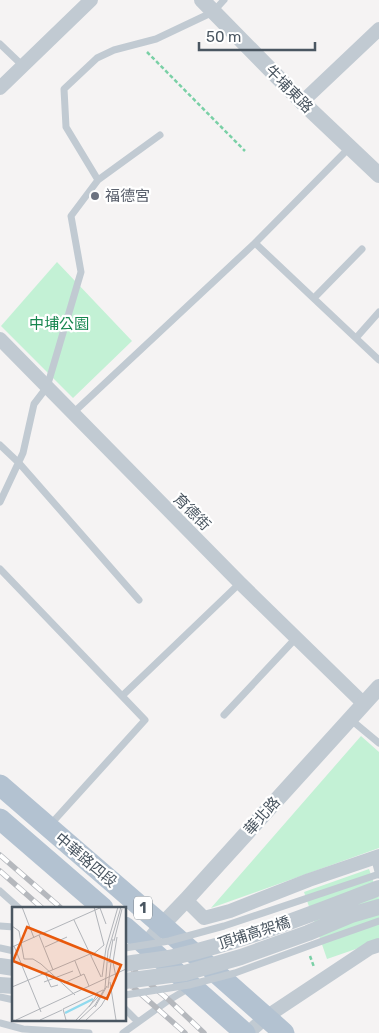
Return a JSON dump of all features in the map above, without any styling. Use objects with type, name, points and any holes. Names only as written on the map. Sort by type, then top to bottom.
[{"type":"main road","name":"中華路四段","points":[[0,785],[162,924],[284,1033]]},
{"type":"main road","name":"中華路四段","points":[[0,819],[102,907]]},
{"type":"main road","name":"1","points":[[126,928],[246,1033]]},
{"type":"street","points":[[0,88],[91,0]]},
{"type":"street","name":"牛埔東路","points":[[213,4],[302,102],[379,175]]},
{"type":"street","points":[[302,102],[379,29]]},
{"type":"street","name":"育德街","points":[[2,346],[48,387],[240,583],[364,704]]},
{"type":"street","name":"華北路","points":[[146,945],[162,924],[379,687]]},
{"type":"street","points":[[186,900],[204,918],[230,911],[376,856]]},
{"type":"street","name":"頂埔高架橋","points":[[126,964],[177,956],[237,940],[379,888]]},
{"type":"street","name":"頂埔高架橋","points":[[126,981],[185,973],[240,957],[308,933],[351,915],[379,908]]},
{"type":"street","points":[[246,1033],[266,1017],[370,948],[379,945]]},
{"type":"lane","points":[[98,180],[66,127],[64,89],[96,58],[114,50],[156,39],[213,4]]},
{"type":"lane","points":[[0,44],[23,66]]},
{"type":"lane","points":[[0,502],[23,453],[34,404],[48,387],[81,272],[71,216],[98,180],[160,135]]},
{"type":"lane","points":[[73,414],[255,243],[350,147]]},
{"type":"lane","points":[[255,243],[379,360]]},
{"type":"lane","points":[[314,298],[362,249]]},
{"type":"lane","points":[[356,338],[379,312]]},
{"type":"lane","points":[[0,445],[19,463],[139,600]]},
{"type":"lane","points":[[0,570],[145,720],[48,828]]},
{"type":"lane","points":[[122,696],[240,583]]},
{"type":"lane","points":[[224,715],[296,638]]},
{"type":"lane","points":[[350,719],[379,743]]},
{"type":"lane","points":[[376,856],[379,875]]},
{"type":"lane","name":"頂埔高架橋","points":[[126,948],[169,941],[224,926],[379,875]]},
{"type":"lane","points":[[0,891],[18,907]]},
{"type":"lane","name":"頂埔高架橋","points":[[126,995],[190,985],[235,973],[379,921]]},
{"type":"lane","points":[[123,1033],[192,986]]},
{"type":"lane","points":[[126,1010],[138,1022]]},
{"type":"lane","points":[[0,1023],[24,1029],[89,1033]]},
{"type":"path","points":[[139,44],[245,151]]},
{"type":"green space","name":"中埔公園","points":[[57,262],[132,341],[73,398],[1,326]]},
{"type":"green space","points":[[361,736],[379,752],[379,848],[211,908]]},
{"type":"green space","points":[[369,869],[379,898],[379,941],[327,959],[304,892]]},
{"type":"railway","points":[[0,855],[60,907]]},
{"type":"railway","points":[[0,871],[41,907]]},
{"type":"railway","points":[[126,964],[204,1033]]},
{"type":"railway","points":[[126,981],[185,1033]]},
{"type":"place","name":"福德宮","points":[[95,196]]}]
